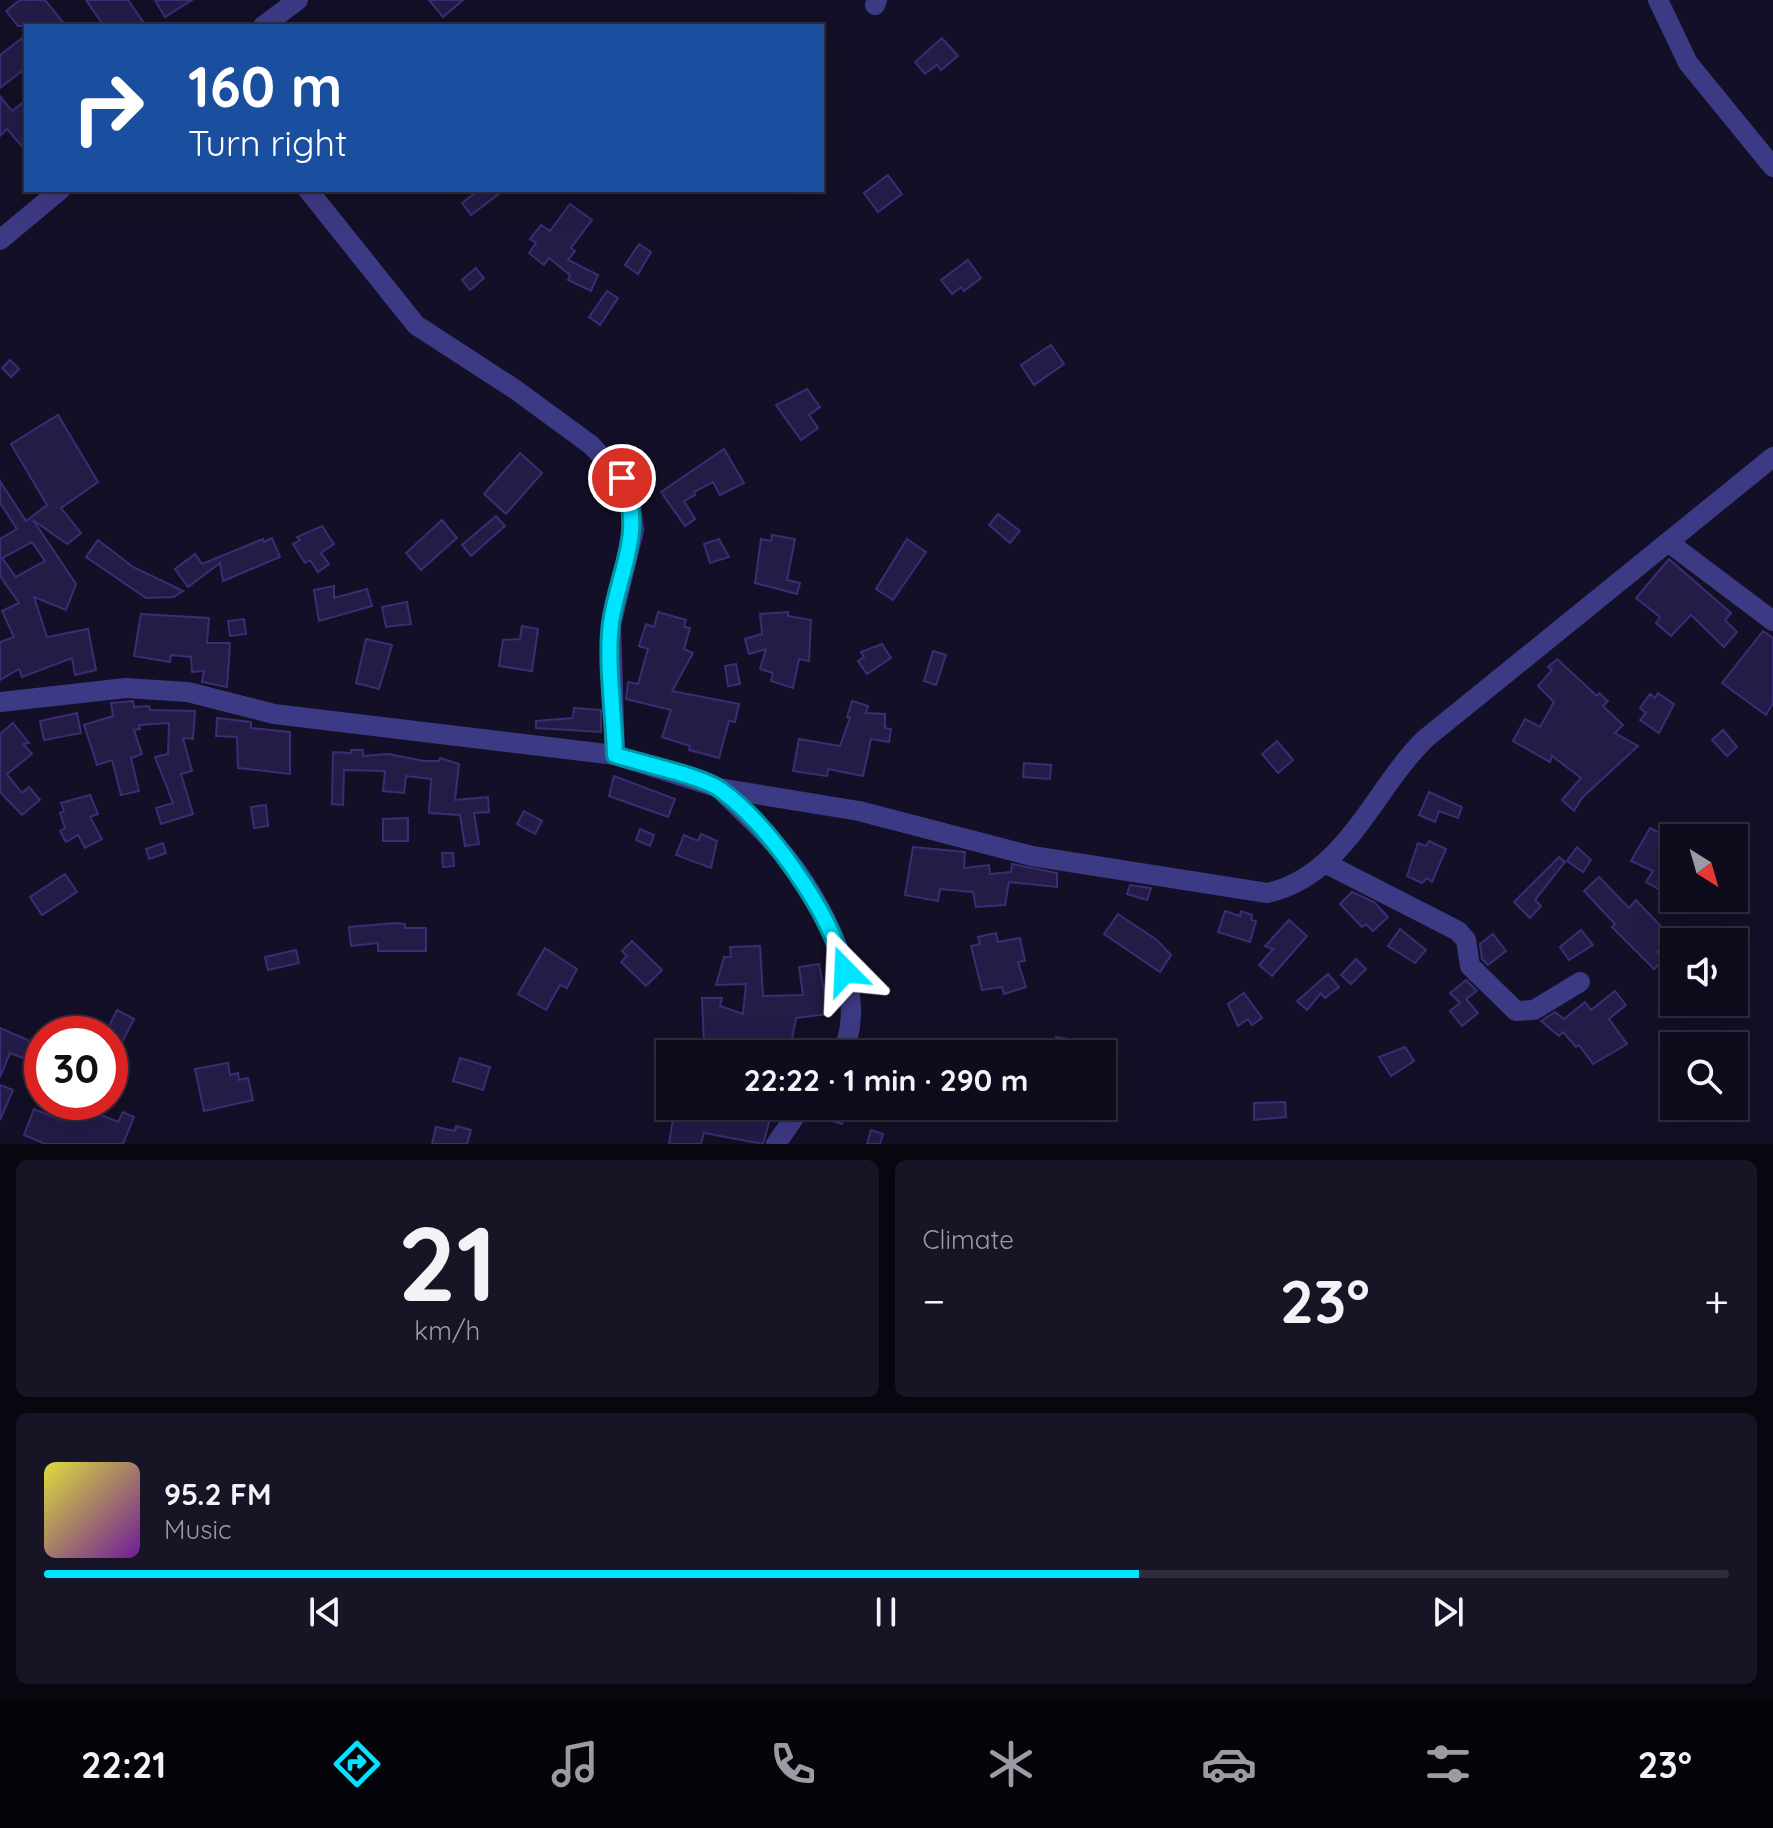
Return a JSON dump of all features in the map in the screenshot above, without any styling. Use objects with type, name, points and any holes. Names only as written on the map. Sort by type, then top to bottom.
[{"type":"street","points":[[266,24],[298,0]]},
{"type":"street","points":[[1658,0],[1688,63],[1773,167]]},
{"type":"street","points":[[0,240],[58,192]]},
{"type":"street","points":[[310,192],[416,325],[566,427],[609,461],[622,478],[630,498],[634,530],[611,625],[615,755]]},
{"type":"street","points":[[0,702],[126,688],[188,692],[274,714],[615,755],[719,788],[859,811],[1032,856],[1267,893],[1295,886],[1325,863],[1399,766],[1425,739],[1773,457]]},
{"type":"street","points":[[1668,542],[1773,621]]},
{"type":"street","points":[[719,788],[782,852],[824,920],[841,956],[850,987],[853,1022],[846,1040]]},
{"type":"street","points":[[1325,863],[1458,931],[1466,940],[1470,966],[1516,1011],[1534,1010],[1580,982]]},
{"type":"street","points":[[776,1144],[792,1120]]},
{"type":"building","points":[[20,0],[45,0],[64,24],[18,26],[6,11]]},
{"type":"building","points":[[86,0],[128,0],[145,24],[103,24]]},
{"type":"building","points":[[155,0],[192,0],[165,17]]},
{"type":"building","points":[[429,0],[463,0],[443,17]]},
{"type":"building","points":[[24,37],[24,70],[0,88],[0,55]]},
{"type":"building","points":[[942,38],[958,56],[941,70],[937,65],[925,74],[915,62]]},
{"type":"building","points":[[0,96],[12,111],[24,102],[24,149],[7,129],[0,136]]},
{"type":"building","points":[[888,175],[902,194],[878,212],[864,193]]},
{"type":"building","points":[[476,192],[501,192],[471,215],[462,203]]},
{"type":"building","points":[[570,204],[592,220],[571,248],[575,251],[568,260],[598,275],[591,291],[568,280],[570,275],[549,258],[544,265],[529,253],[536,243],[530,239],[541,225],[550,231]]},
{"type":"building","points":[[639,244],[651,252],[638,274],[625,265]]},
{"type":"building","points":[[968,260],[981,278],[964,291],[961,287],[952,294],[941,280]]},
{"type":"building","points":[[476,268],[484,278],[470,290],[462,280]]},
{"type":"building","points":[[607,291],[618,298],[600,325],[589,317]]},
{"type":"building","points":[[1051,345],[1064,364],[1034,385],[1021,365]]},
{"type":"building","points":[[10,360],[19,369],[11,377],[2,368]]},
{"type":"building","points":[[807,389],[820,407],[809,415],[818,428],[801,440],[776,405]]},
{"type":"building","points":[[58,415],[98,482],[61,508],[81,533],[67,544],[33,520],[76,584],[66,610],[34,597],[47,637],[88,629],[96,670],[75,675],[72,658],[22,677],[19,669],[0,680],[0,642],[14,637],[2,611],[19,603],[0,576],[0,539],[17,529],[0,503],[0,481],[26,521],[47,505],[11,444]],"holes":[[[32,542],[45,561],[16,577],[2,558]]]},
{"type":"building","points":[[724,449],[744,483],[720,495],[713,482],[694,492],[695,495],[684,501],[695,519],[685,526],[661,492]]},
{"type":"building","points":[[520,453],[542,473],[506,514],[484,494]]},
{"type":"building","points":[[998,514],[1020,531],[1010,543],[989,525]]},
{"type":"building","points":[[496,516],[505,526],[471,556],[462,545]]},
{"type":"building","points":[[442,520],[457,538],[421,570],[406,553]]},
{"type":"building","points":[[322,526],[334,544],[321,553],[329,564],[318,572],[310,560],[305,563],[293,544],[300,540],[297,537]]},
{"type":"building","points":[[772,535],[795,539],[787,580],[800,583],[797,594],[755,583],[761,539],[771,541]]},
{"type":"building","points":[[272,538],[280,557],[223,581],[220,563],[188,587],[175,569],[195,554],[202,564]]},
{"type":"building","points":[[719,539],[729,557],[710,563],[704,544]]},
{"type":"building","points":[[907,539],[926,552],[893,600],[876,589]]},
{"type":"building","points":[[98,540],[133,567],[183,591],[174,597],[146,598],[86,557]]},
{"type":"building","points":[[1669,559],[1731,613],[1725,620],[1737,632],[1724,647],[1691,615],[1671,636],[1656,623],[1660,617],[1636,598]]},
{"type":"building","points":[[334,586],[334,598],[367,589],[372,606],[319,621],[314,590]]},
{"type":"building","points":[[407,602],[411,624],[386,627],[382,607]]},
{"type":"building","points":[[658,612],[686,620],[684,627],[690,628],[684,649],[693,653],[672,691],[739,704],[735,722],[729,721],[719,758],[689,750],[690,746],[662,737],[671,710],[626,699],[628,682],[638,684],[648,649],[639,646],[646,624],[654,627]]},
{"type":"building","points":[[788,612],[788,616],[811,620],[809,661],[799,659],[793,688],[771,681],[773,673],[760,669],[766,649],[749,654],[745,639],[762,634],[760,614]]},
{"type":"building","points":[[141,614],[209,618],[207,643],[230,643],[227,687],[202,682],[204,671],[192,672],[191,657],[171,655],[170,662],[134,656]]},
{"type":"building","points":[[244,619],[246,634],[230,636],[228,621]]},
{"type":"building","points":[[522,626],[538,629],[532,671],[499,666],[503,640],[520,639]]},
{"type":"building","points":[[1763,631],[1773,638],[1773,703],[1766,715],[1722,683]]},
{"type":"building","points":[[366,639],[392,645],[379,689],[356,683]]},
{"type":"building","points":[[882,644],[891,658],[867,674],[858,661],[864,657],[861,652]]},
{"type":"building","points":[[933,651],[946,655],[936,685],[924,681]]},
{"type":"building","points":[[1557,659],[1597,696],[1599,693],[1608,701],[1603,706],[1623,725],[1615,733],[1638,746],[1582,798],[1574,811],[1562,800],[1581,778],[1552,756],[1550,762],[1513,741],[1525,719],[1540,727],[1554,702],[1538,686],[1552,670],[1548,667]]},
{"type":"building","points":[[736,664],[740,684],[728,686],[725,666]]},
{"type":"building","points":[[1658,693],[1674,704],[1659,733],[1640,720],[1646,713],[1640,708],[1650,694],[1655,698]]},
{"type":"building","points":[[133,701],[134,707],[149,706],[150,710],[195,711],[193,739],[183,738],[192,771],[181,774],[193,814],[161,824],[156,808],[173,803],[155,757],[168,754],[169,723],[139,725],[140,729],[134,730],[142,754],[131,758],[139,791],[121,795],[112,760],[97,765],[84,725],[113,716],[111,703]]},
{"type":"building","points":[[852,701],[868,706],[866,713],[885,714],[885,728],[891,729],[889,742],[871,739],[863,776],[828,769],[827,776],[793,771],[799,739],[840,746],[850,718],[847,717]]},
{"type":"building","points":[[574,708],[601,710],[601,732],[536,728],[536,721],[573,718]]},
{"type":"building","points":[[77,713],[81,733],[44,740],[40,721]]},
{"type":"building","points":[[217,718],[251,722],[251,728],[290,732],[290,774],[238,768],[237,737],[216,736]]},
{"type":"building","points":[[13,723],[29,743],[23,744],[32,754],[7,774],[22,793],[29,787],[40,800],[22,815],[0,792],[0,734]]},
{"type":"building","points":[[1723,730],[1737,747],[1727,756],[1712,740]]},
{"type":"building","points":[[1277,741],[1293,760],[1278,773],[1262,754]]},
{"type":"building","points":[[351,750],[363,750],[363,756],[388,754],[424,761],[439,761],[440,758],[459,764],[455,800],[488,797],[489,812],[474,813],[479,844],[465,846],[460,815],[429,813],[431,779],[406,776],[404,793],[383,791],[385,771],[344,770],[343,805],[332,804],[333,752],[351,753]]},
{"type":"building","points":[[1024,763],[1051,765],[1050,779],[1023,777]]},
{"type":"building","points":[[614,776],[675,799],[668,817],[609,796]]},
{"type":"building","points":[[1429,792],[1462,807],[1458,818],[1439,811],[1435,822],[1419,815]]},
{"type":"building","points":[[90,795],[98,814],[90,817],[102,839],[85,848],[78,835],[66,842],[60,831],[65,828],[60,813],[64,811],[61,803]]},
{"type":"building","points":[[266,805],[268,826],[254,828],[251,807]]},
{"type":"building","points":[[524,811],[542,821],[535,834],[517,824]]},
{"type":"building","points":[[408,818],[408,841],[383,841],[383,819]]},
{"type":"building","points":[[1650,828],[1660,833],[1660,890],[1646,882],[1653,871],[1631,861]]},
{"type":"building","points":[[640,829],[654,835],[650,846],[636,840]]},
{"type":"building","points":[[701,834],[717,841],[711,868],[676,855],[684,835],[698,841]]},
{"type":"building","points":[[1429,841],[1446,849],[1432,882],[1427,878],[1422,883],[1407,876],[1418,843],[1426,846]]},
{"type":"building","points":[[163,843],[166,853],[149,859],[146,849]]},
{"type":"building","points":[[913,847],[965,852],[964,868],[989,865],[990,874],[1011,872],[1012,864],[1057,873],[1057,887],[1009,882],[1005,905],[976,907],[973,892],[940,889],[938,901],[905,895]]},
{"type":"building","points":[[1577,847],[1591,860],[1583,872],[1567,861]]},
{"type":"building","points":[[442,853],[453,853],[454,866],[443,867]]},
{"type":"building","points":[[1559,857],[1565,862],[1535,900],[1541,906],[1530,918],[1514,902]]},
{"type":"building","points":[[65,874],[77,892],[42,915],[30,897]]},
{"type":"building","points":[[1599,877],[1629,908],[1636,900],[1663,928],[1660,928],[1660,950],[1657,952],[1660,963],[1654,969],[1612,927],[1615,924],[1584,891]]},
{"type":"building","points":[[1130,885],[1151,888],[1147,900],[1127,894]]},
{"type":"building","points":[[1352,892],[1374,902],[1388,917],[1373,931],[1366,924],[1362,927],[1340,904]]},
{"type":"building","points":[[1225,911],[1240,916],[1241,911],[1252,915],[1251,920],[1256,921],[1250,942],[1218,932]]},
{"type":"building","points":[[1118,914],[1157,940],[1171,955],[1160,972],[1104,934]]},
{"type":"building","points":[[1289,920],[1307,936],[1272,976],[1259,965],[1273,949],[1265,946]]},
{"type":"building","points":[[405,924],[405,928],[426,928],[426,951],[378,951],[378,943],[351,946],[349,927]]},
{"type":"building","points":[[1400,929],[1426,950],[1415,963],[1388,946]]},
{"type":"building","points":[[1581,930],[1593,945],[1569,960],[1560,947]]},
{"type":"building","points":[[996,933],[998,942],[1020,938],[1025,961],[1018,962],[1026,987],[1004,994],[1002,987],[982,990],[971,946],[980,944],[978,937]]},
{"type":"building","points":[[1493,934],[1506,951],[1488,965],[1482,959],[1480,944]]},
{"type":"building","points":[[632,941],[662,970],[646,986],[621,962],[627,956],[622,951]]},
{"type":"building","points":[[760,946],[763,996],[803,995],[799,967],[819,964],[829,1014],[796,1018],[792,1040],[704,1040],[702,998],[722,998],[720,1006],[743,1014],[746,984],[716,985],[724,957],[731,957],[730,947]]},
{"type":"building","points":[[545,948],[577,969],[567,988],[560,985],[546,1010],[518,994]]},
{"type":"building","points":[[296,950],[299,963],[268,970],[265,957]]},
{"type":"building","points":[[1356,959],[1366,969],[1351,984],[1341,975]]},
{"type":"building","points":[[1328,974],[1339,987],[1325,998],[1321,993],[1307,1010],[1297,1001]]},
{"type":"building","points":[[1466,980],[1477,991],[1466,999],[1478,1013],[1462,1026],[1450,1011],[1460,1003],[1450,993]]},
{"type":"building","points":[[1615,991],[1626,1005],[1609,1019],[1627,1044],[1593,1064],[1579,1045],[1576,1047],[1563,1032],[1559,1036],[1541,1021],[1555,1012],[1564,1019],[1585,1002],[1591,1010]]},
{"type":"building","points":[[1244,993],[1262,1018],[1252,1025],[1248,1019],[1238,1026],[1228,1004]]},
{"type":"building","points":[[117,1010],[134,1019],[128,1031],[128,1016],[114,1016]]},
{"type":"building","points":[[0,1028],[24,1038],[24,1056],[23,1058],[10,1053],[0,1077]]},
{"type":"building","points":[[1405,1047],[1414,1061],[1391,1076],[1379,1057]]},
{"type":"building","points":[[460,1058],[490,1067],[483,1090],[453,1081]]},
{"type":"building","points":[[228,1063],[230,1075],[238,1073],[239,1080],[248,1078],[253,1100],[204,1111],[195,1069]]},
{"type":"building","points":[[0,1085],[13,1090],[0,1120]]},
{"type":"building","points":[[1285,1102],[1286,1117],[1254,1120],[1254,1103]]},
{"type":"building","points":[[128,1114],[134,1117],[123,1144],[45,1144],[24,1135],[30,1120],[118,1122],[128,1120]]},
{"type":"building","points":[[673,1120],[770,1120],[763,1144],[704,1133],[701,1144],[669,1144]]},
{"type":"building","points":[[456,1126],[471,1130],[467,1144],[432,1144],[436,1127],[455,1131]]},
{"type":"building","points":[[871,1130],[883,1134],[880,1144],[867,1144]]},
{"type":"route","points":[[622,478],[630,498],[634,530],[611,625],[615,755],[719,788],[782,852],[824,920],[845,971]]}]
